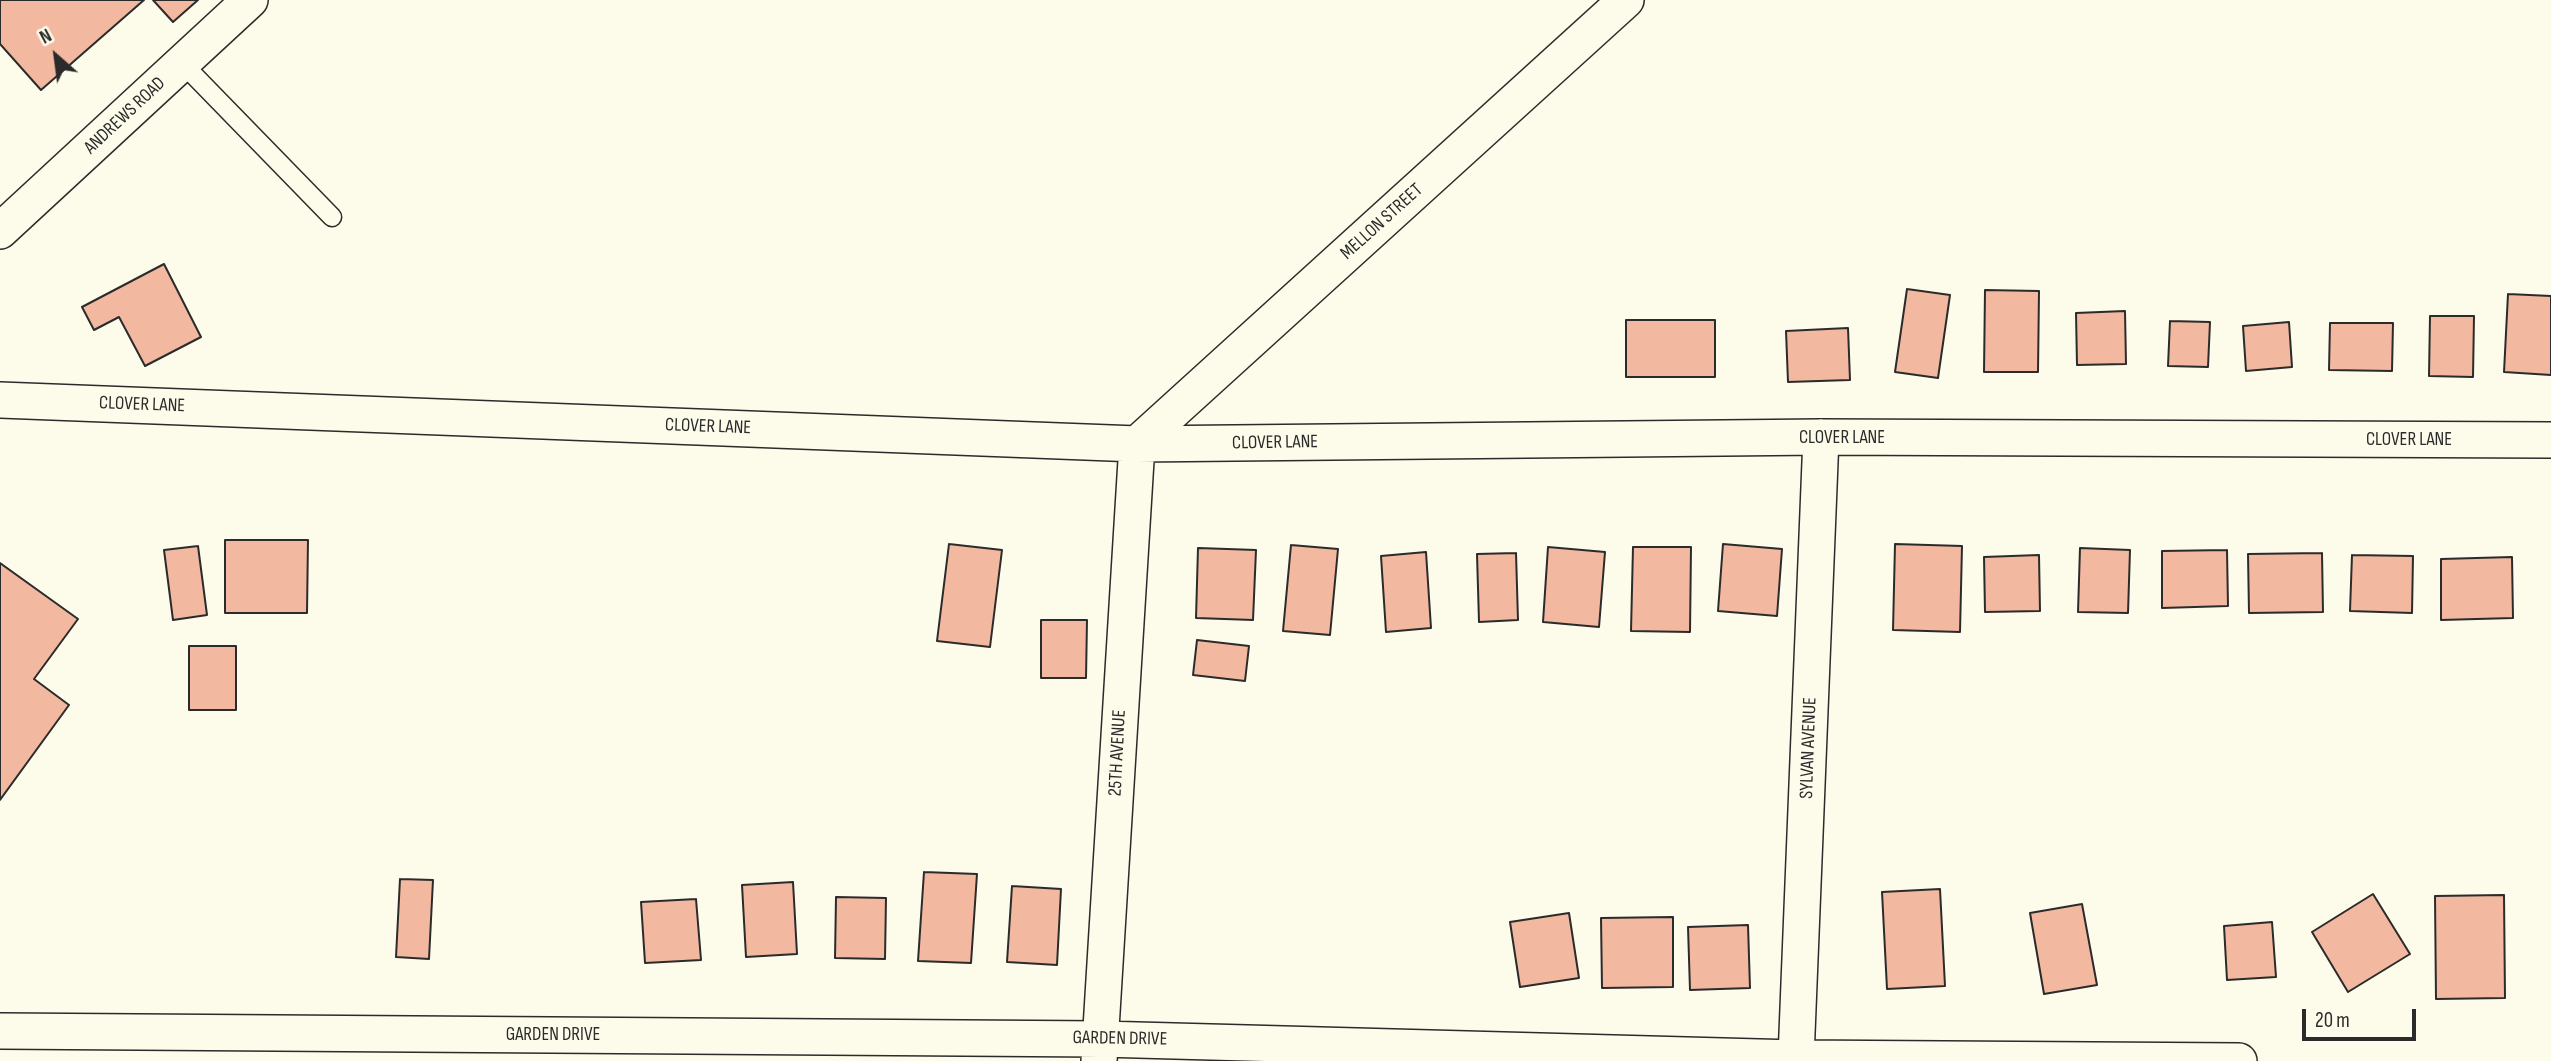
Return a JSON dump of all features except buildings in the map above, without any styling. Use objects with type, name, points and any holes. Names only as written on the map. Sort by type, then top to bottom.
[{"type":"street","name":"ANDREWS ROAD","points":[[0,231],[250,0]]},
{"type":"street","name":"MELLON STREET","points":[[1137,444],[1626,0]]},
{"type":"street","name":"CLOVER LANE","points":[[0,400],[1137,444],[1821,438],[2551,440]]},
{"type":"street","name":"SYLVAN AVENUE","points":[[1796,1058],[1821,438]]},
{"type":"street","name":"25TH AVENUE","points":[[1100,1050],[1137,444]]},
{"type":"street","name":"GARDEN DRIVE","points":[[0,1031],[1100,1050],[2239,1061]]},
{"type":"lane","points":[[181,63],[332,217]]}]
